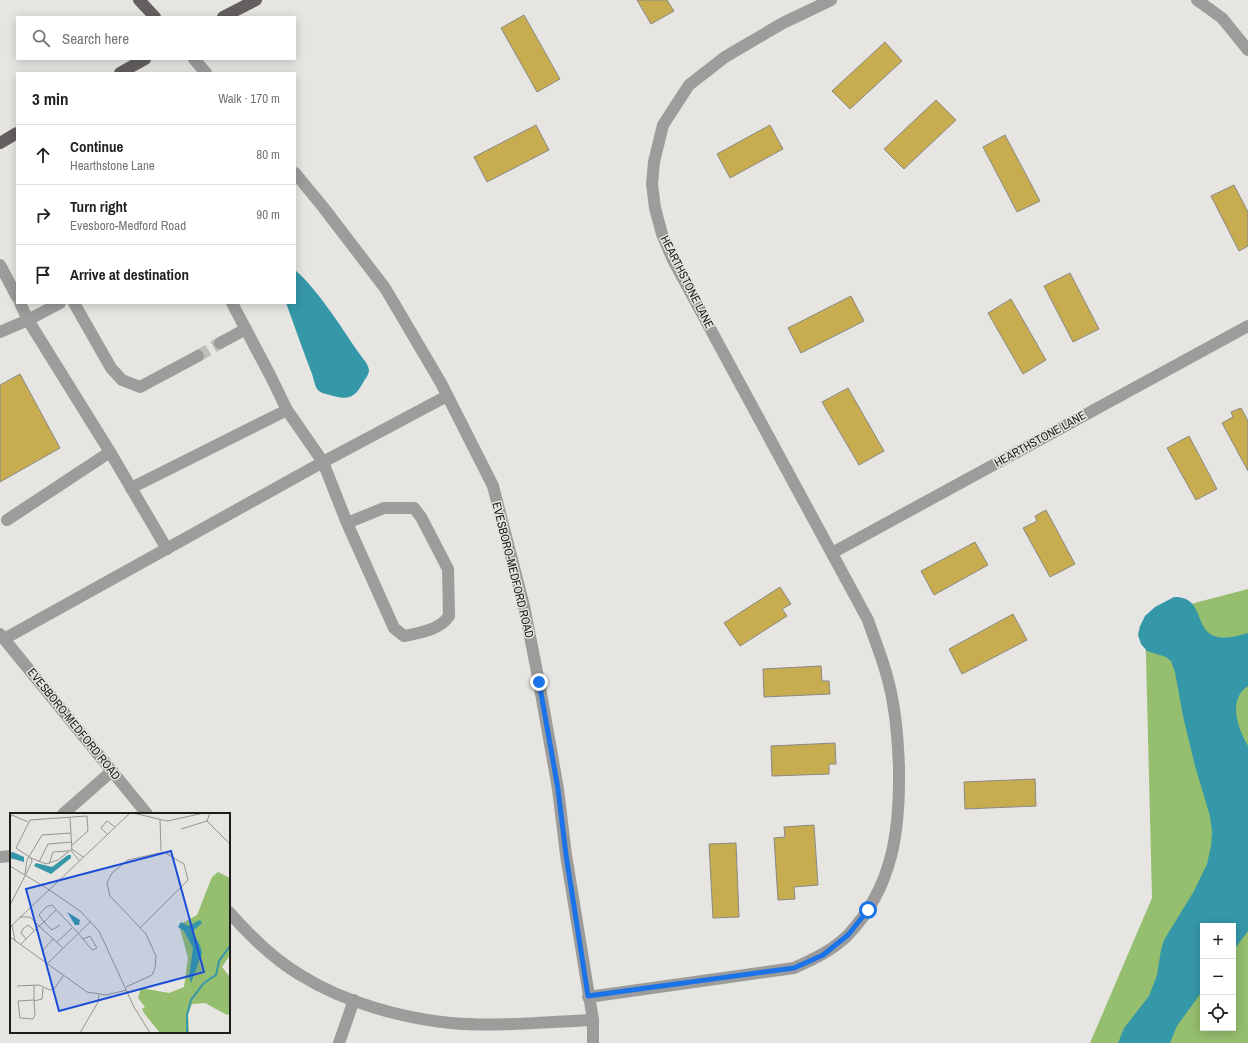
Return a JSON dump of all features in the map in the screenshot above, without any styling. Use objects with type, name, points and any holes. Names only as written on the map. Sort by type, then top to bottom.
[{"type":"main road","points":[[139,0],[154,16]]},
{"type":"main road","points":[[225,16],[256,0]]},
{"type":"main road","points":[[122,72],[143,60]]},
{"type":"main road","points":[[0,143],[16,134]]},
{"type":"street","name":"HEARTHSTONE LANE","points":[[588,996],[794,968],[823,955],[848,935],[868,910],[885,876],[893,851],[899,817],[898,750],[895,717],[889,683],[868,620],[673,260],[662,234],[654,208],[652,184],[654,162],[663,124],[689,84],[725,57],[783,23],[831,0]]},
{"type":"street","points":[[1197,0],[1222,18],[1248,50]]},
{"type":"street","points":[[195,60],[205,72]]},
{"type":"street","name":"EVESBORO-MEDFORD ROAD","points":[[296,174],[385,288],[442,383],[493,486],[524,606],[539,682],[558,789],[566,855],[593,1020],[593,1043]]},
{"type":"street","points":[[0,265],[16,295]]},
{"type":"street","points":[[20,304],[28,320],[110,452],[167,549]]},
{"type":"street","points":[[0,332],[28,320],[58,304]]},
{"type":"street","points":[[75,304],[112,368],[122,380],[140,387],[198,356]]},
{"type":"street","points":[[233,304],[271,377],[286,410],[323,462],[347,522],[394,628],[404,636],[427,632],[446,620],[449,616],[448,569],[422,517],[414,508],[384,508],[347,522]]},
{"type":"street","name":"HEARTHSTONE LANE","points":[[832,553],[1248,326]]},
{"type":"street","points":[[220,343],[246,329]]},
{"type":"street","points":[[2,637],[167,549],[323,462],[448,396]]},
{"type":"street","points":[[131,488],[286,410]]},
{"type":"street","points":[[7,520],[110,452]]},
{"type":"street","name":"EVESBORO-MEDFORD ROAD","points":[[2,637],[146,813]]},
{"type":"street","points":[[64,813],[112,772]]},
{"type":"street","points":[[0,857],[10,856]]},
{"type":"street","points":[[230,913],[241,926],[270,953],[301,976],[341,996],[415,1018],[451,1023],[486,1024],[593,1020]]},
{"type":"street","points":[[339,1043],[354,1000]]},
{"type":"green space","points":[[1248,589],[1248,1043],[1090,1043],[1152,898],[1145,616]]},
{"type":"water","points":[[296,271],[312,287],[328,308],[366,362],[369,370],[358,391],[351,397],[347,398],[325,394],[317,389],[286,304],[296,304]]},
{"type":"water","points":[[1174,597],[1186,599],[1193,605],[1207,631],[1215,636],[1228,637],[1248,633],[1248,686],[1238,699],[1236,714],[1241,731],[1248,746],[1248,931],[1236,947],[1236,923],[1200,923],[1200,994],[1177,1026],[1170,1043],[1118,1043],[1124,1028],[1149,996],[1157,975],[1164,940],[1194,891],[1207,864],[1211,846],[1212,832],[1210,816],[1195,766],[1183,716],[1175,672],[1171,661],[1166,657],[1147,651],[1141,644],[1138,635],[1140,626],[1145,616],[1155,607]]},
{"type":"building","points":[[637,0],[667,0],[674,11],[651,24]]},
{"type":"building","points":[[524,15],[560,79],[537,92],[501,28]]},
{"type":"building","points":[[885,42],[902,61],[850,109],[832,91]]},
{"type":"building","points":[[936,100],[956,120],[904,169],[884,149]]},
{"type":"building","points":[[536,125],[549,150],[487,182],[474,157]]},
{"type":"building","points":[[770,125],[783,149],[730,178],[717,154]]},
{"type":"building","points":[[1005,135],[1040,201],[1017,212],[983,147]]},
{"type":"building","points":[[1234,185],[1248,212],[1248,246],[1239,251],[1211,196]]},
{"type":"building","points":[[1070,273],[1099,329],[1073,342],[1044,286]]},
{"type":"building","points":[[851,296],[864,321],[801,353],[788,328]]},
{"type":"building","points":[[1011,299],[1046,360],[1023,374],[988,313]]},
{"type":"building","points":[[20,374],[60,448],[0,482],[0,385]]},
{"type":"building","points":[[848,388],[884,451],[859,465],[822,402]]},
{"type":"building","points":[[1241,408],[1248,421],[1248,471],[1222,423],[1233,417],[1231,412]]},
{"type":"building","points":[[1189,436],[1217,489],[1196,500],[1167,448]]},
{"type":"building","points":[[1046,510],[1075,564],[1050,577],[1023,528],[1037,521],[1035,516]]},
{"type":"building","points":[[975,542],[988,565],[934,595],[921,571]]},
{"type":"building","points":[[780,587],[791,604],[782,609],[787,616],[740,646],[724,623]]},
{"type":"building","points":[[1013,614],[1027,640],[962,674],[949,649]]},
{"type":"building","points":[[821,666],[822,681],[829,681],[830,694],[764,697],[763,669]]},
{"type":"building","points":[[835,743],[836,764],[829,764],[829,774],[772,776],[771,746]]},
{"type":"building","points":[[1035,779],[1036,806],[965,809],[964,782]]},
{"type":"building","points":[[814,825],[818,885],[794,887],[795,899],[778,900],[774,838],[785,837],[784,827]]},
{"type":"building","points":[[736,843],[739,917],[713,918],[709,844]]},
{"type":"tunnel","points":[[198,356],[220,343]]},
{"type":"route","points":[[539,682],[558,789],[566,855],[588,996],[794,968],[823,955],[848,935],[868,910]]}]
